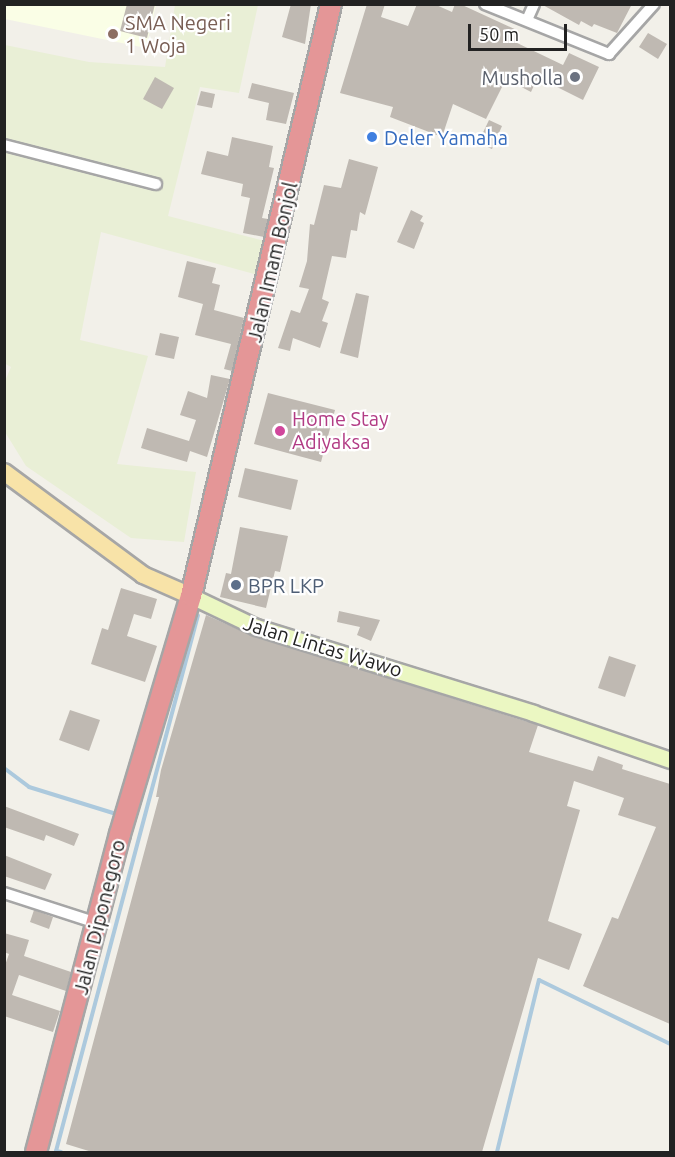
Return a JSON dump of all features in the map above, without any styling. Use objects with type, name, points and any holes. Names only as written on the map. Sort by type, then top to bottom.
[{"type":"highway","name":"Jalan Imam Bonjol","points":[[191,596],[331,4]]},
{"type":"highway","name":"Jalan Diponegoro","points":[[36,1152],[97,923],[191,596]]},
{"type":"main road","name":"Jalan Lintas Wawo","points":[[4,472],[143,574],[191,596]]},
{"type":"street","points":[[484,4],[609,54],[654,4]]},
{"type":"street","points":[[527,20],[534,4]]},
{"type":"street","points":[[4,145],[156,184]]},
{"type":"street","name":"Jalan Lintas Wawo","points":[[191,596],[255,627],[670,760]]},
{"type":"street","points":[[4,894],[97,923]]},
{"type":"shaded area","name":"SMA Negeri 1 Woja","points":[[5,5],[156,5],[146,48],[5,19]]},
{"type":"shaded area","points":[[175,5],[258,5],[239,93],[200,87],[168,216],[265,241],[258,275],[101,232],[80,340],[148,356],[117,464],[196,472],[184,542],[131,538],[26,466],[5,432],[5,381],[11,367],[4,363],[5,45],[89,62],[165,67]]},
{"type":"building","points":[[127,4],[155,4],[147,38],[120,31]]},
{"type":"building","points":[[291,4],[311,4],[305,44],[282,37]]},
{"type":"building","points":[[367,4],[385,4],[381,17],[408,26],[417,4],[434,4],[452,12],[455,4],[460,4],[519,31],[515,42],[563,65],[569,53],[599,67],[583,100],[545,81],[537,79],[531,92],[506,79],[486,119],[453,104],[442,137],[390,117],[393,107],[340,93]]},
{"type":"building","points":[[541,4],[632,4],[617,33],[594,24],[592,27],[581,21],[579,25]]},
{"type":"building","points":[[648,33],[667,44],[658,59],[639,47]]},
{"type":"building","points":[[155,77],[174,88],[162,109],[143,99]]},
{"type":"building","points":[[252,83],[294,93],[286,124],[266,120],[269,103],[248,98]]},
{"type":"building","points":[[201,91],[215,94],[212,108],[197,105]]},
{"type":"building","points":[[489,120],[502,126],[492,149],[478,143]]},
{"type":"building","points":[[232,137],[273,146],[269,167],[274,168],[262,218],[268,219],[264,237],[243,233],[250,198],[241,196],[243,184],[201,174],[207,151],[228,156]]},
{"type":"building","points":[[349,159],[378,167],[365,215],[360,212],[357,231],[351,230],[346,258],[332,256],[322,299],[329,302],[322,321],[328,323],[320,348],[293,338],[290,351],[278,348],[291,310],[300,313],[309,289],[299,287],[307,261],[310,224],[314,225],[324,185],[341,188]]},
{"type":"building","points":[[411,210],[423,216],[420,221],[424,223],[414,249],[397,242]]},
{"type":"building","points":[[187,261],[216,268],[212,283],[220,285],[214,310],[244,318],[232,371],[224,369],[231,344],[195,335],[203,304],[178,297]]},
{"type":"building","points":[[356,293],[369,296],[358,358],[340,353]]},
{"type":"building","points":[[160,333],[179,337],[174,359],[155,355]]},
{"type":"building","points":[[211,375],[230,379],[207,457],[190,451],[187,462],[141,448],[147,428],[189,441],[196,420],[180,415],[188,391],[207,398]]},
{"type":"building","points":[[268,393],[335,410],[321,462],[254,444]]},
{"type":"building","points":[[245,468],[298,480],[291,510],[238,497]]},
{"type":"building","points":[[240,527],[288,536],[280,572],[275,571],[266,608],[220,597],[226,573],[231,574]]},
{"type":"building","points":[[121,588],[157,599],[151,619],[134,614],[127,636],[157,646],[145,682],[91,664],[102,628],[108,630]]},
{"type":"building","points":[[339,611],[380,620],[371,641],[357,635],[360,627],[337,622]]},
{"type":"building","points":[[206,615],[253,636],[538,725],[529,752],[593,771],[598,756],[623,765],[622,769],[670,784],[670,1024],[583,986],[612,917],[618,919],[656,827],[618,815],[624,798],[574,781],[567,806],[580,810],[548,921],[582,934],[569,970],[538,958],[482,1152],[92,1152],[66,1144],[159,797],[156,797],[161,770]]},
{"type":"building","points":[[609,656],[636,665],[625,697],[598,688]]},
{"type":"building","points":[[70,710],[100,720],[89,751],[59,740]]},
{"type":"building","points":[[4,806],[79,834],[74,846],[46,835],[44,841],[4,827]]},
{"type":"building","points":[[4,855],[52,874],[45,890],[4,876]]},
{"type":"building","points":[[34,910],[53,917],[49,929],[30,922]]},
{"type":"building","points":[[4,933],[29,940],[24,956],[71,972],[66,991],[19,975],[12,995],[60,1011],[53,1032],[4,1016],[4,968],[9,954],[4,952]]},
{"type":"waterway","points":[[61,1152],[56,1151],[198,615]]},
{"type":"waterway","points":[[4,768],[29,787],[113,813]]},
{"type":"waterway","points":[[497,1152],[539,980],[670,1044]]},
{"type":"place","name":"SMA Negeri 1 Woja","points":[[113,34]]},
{"type":"place","name":"Musholla","points":[[575,77]]},
{"type":"place","name":"Deler Yamaha","points":[[372,137]]},
{"type":"place","name":"Home Stay Adiyaksa","points":[[280,431]]},
{"type":"place","name":"BPR LKP","points":[[236,585]]}]
